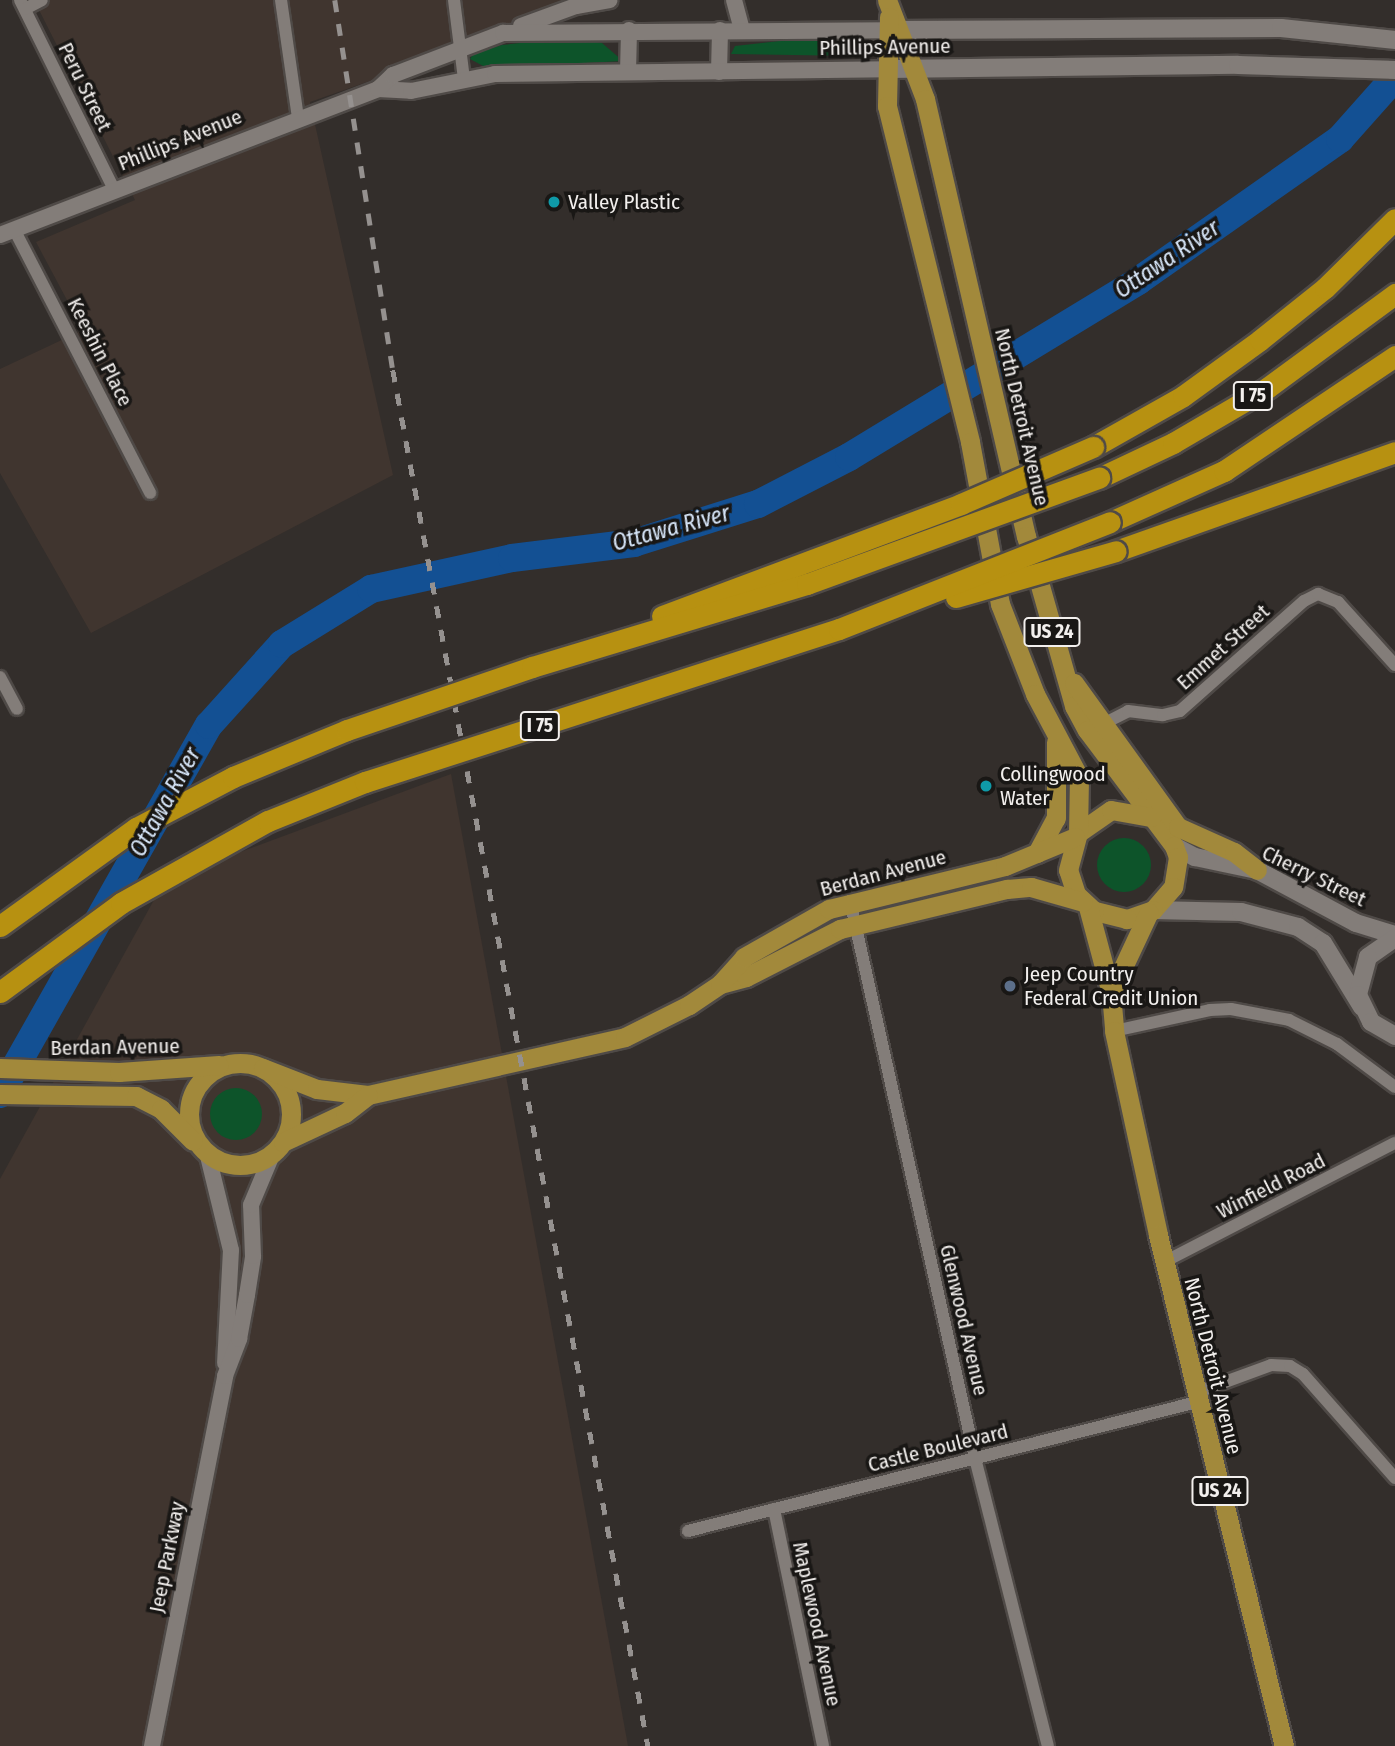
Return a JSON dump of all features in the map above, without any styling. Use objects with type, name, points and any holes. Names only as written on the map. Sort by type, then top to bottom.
[{"type":"highway","points":[[532,667],[793,563],[961,504],[1093,447],[1183,396],[1260,340],[1325,288],[1395,219]]},
{"type":"highway","name":"I 75","points":[[0,926],[136,828],[233,777],[347,730],[532,667],[807,584],[1099,478],[1173,443],[1267,388],[1395,294]]},
{"type":"highway","name":"I 75","points":[[0,992],[121,903],[268,821],[365,782],[839,629],[1110,522],[1224,471],[1395,356]]},
{"type":"highway","points":[[839,629],[1115,551],[1395,452]]},
{"type":"main road","name":"North Detroit Avenue","points":[[888,5],[893,30],[925,99],[1026,536],[1066,672],[1087,730],[1151,817]]},
{"type":"main road","name":"Phillips Avenue","points":[[893,30],[1281,28],[1395,40]]},
{"type":"main road","name":"North Detroit Avenue","points":[[893,30],[887,106],[970,442],[1000,604],[1056,737],[1079,777],[1076,835]]},
{"type":"main road","name":"Phillips Avenue","points":[[888,69],[1395,70]]},
{"type":"main road","points":[[1066,672],[1178,827],[1234,852],[1257,870]]},
{"type":"main road","points":[[1036,854],[1056,818],[1056,737]]},
{"type":"main road","points":[[1076,835],[1098,814],[1111,810],[1151,817]]},
{"type":"main road","name":"US 24","points":[[1151,817],[1174,846],[1177,873],[1173,887],[1151,911]]},
{"type":"main road","name":"US 24","points":[[1076,835],[1068,870],[1085,904]]},
{"type":"main road","name":"Berdan Avenue","points":[[263,1068],[317,1089],[368,1095],[625,1037],[670,1016],[720,984],[744,957],[769,939],[850,901],[985,871],[1036,854],[1076,835]]},
{"type":"main road","name":"Cherry Street","points":[[1174,846],[1195,857],[1257,870],[1356,923],[1395,937]]},
{"type":"main road","name":"Berdan Avenue","points":[[720,984],[746,977],[856,925],[1018,887],[1085,904]]},
{"type":"main road","name":"North Detroit Avenue","points":[[1085,904],[1111,993],[1114,1031],[1164,1262],[1284,1746]]},
{"type":"main road","points":[[1085,904],[1116,919],[1151,911],[1241,912],[1298,927],[1323,943],[1371,1022],[1395,1036]]},
{"type":"main road","name":"North Detroit Avenue","points":[[1111,993],[1151,911]]},
{"type":"main road","points":[[1362,1007],[1358,995],[1361,968],[1377,947],[1395,937]]},
{"type":"main road","points":[[0,1094],[136,1096],[161,1109],[202,1150],[240,1166],[278,1148],[291,1109],[287,1093],[263,1068],[230,1063],[201,1080],[192,1095],[189,1128],[202,1150]]},
{"type":"main road","name":"Berdan Avenue","points":[[0,1068],[53,1072],[160,1071],[230,1063]]},
{"type":"main road","name":"Berdan Avenue","points":[[278,1148],[345,1113],[368,1095]]},
{"type":"street","points":[[23,5],[42,0]]},
{"type":"street","points":[[281,0],[298,118]]},
{"type":"street","points":[[454,0],[464,79]]},
{"type":"street","name":"Phillips Avenue","points":[[7,232],[377,89],[393,75],[460,48],[576,6],[609,0]]},
{"type":"street","points":[[734,0],[742,29]]},
{"type":"street","name":"Peru Street","points":[[23,5],[115,191]]},
{"type":"street","name":"Phillips Avenue","points":[[503,33],[742,29],[893,30]]},
{"type":"street","points":[[628,72],[629,30]]},
{"type":"street","points":[[719,30],[719,72]]},
{"type":"street","name":"Phillips Avenue","points":[[377,89],[411,91],[464,79],[628,72],[888,69]]},
{"type":"street","name":"Keeshin Place","points":[[7,232],[150,493]]},
{"type":"street","name":"Emmet Street","points":[[1103,724],[1128,711],[1163,715],[1180,711],[1304,601],[1325,595],[1338,603],[1395,665]]},
{"type":"street","points":[[0,677],[17,709]]},
{"type":"street","name":"Glenwood Avenue","points":[[850,901],[975,1458],[1048,1746]]},
{"type":"street","points":[[1114,1031],[1220,1010],[1289,1020],[1337,1044],[1395,1087]]},
{"type":"street","name":"Winfield Road","points":[[1164,1262],[1395,1143]]},
{"type":"street","name":"Jeep Parkway","points":[[225,1376],[239,1339],[253,1256],[251,1205],[278,1148]]},
{"type":"street","name":"Jeep Parkway","points":[[152,1746],[225,1376],[231,1250],[202,1150]]},
{"type":"street","name":"Castle Boulevard","points":[[688,1531],[975,1458],[1196,1397],[1271,1365],[1290,1366],[1303,1374],[1394,1476]]},
{"type":"street","name":"Maplewood Avenue","points":[[774,1509],[823,1746]]},
{"type":"shaded area","points":[[34,0],[600,0],[310,102],[393,475],[91,633],[0,473],[0,369],[83,330],[36,242],[135,200]]},
{"type":"shaded area","points":[[451,774],[628,1746],[0,1746],[0,1179],[165,880]]},
{"type":"green space","points":[[822,36],[852,40],[861,50],[854,56],[731,54],[735,46]]},
{"type":"green space","points":[[569,38],[602,43],[623,61],[487,68],[470,59],[473,54],[502,45]]},
{"type":"green space","points":[[1124,838],[1143,846],[1151,865],[1143,884],[1124,892],[1105,884],[1097,865],[1105,846]]},
{"type":"green space","points":[[236,1088],[246,1090],[254,1096],[260,1104],[260,1124],[254,1132],[246,1138],[236,1140],[226,1138],[218,1132],[212,1124],[210,1114],[212,1104],[218,1096],[226,1090]]},
{"type":"waterway","name":"Ottawa River","points":[[0,1094],[209,725],[282,644],[371,589],[512,558],[634,543],[758,504],[849,457],[1138,281],[1340,139],[1395,77]]},
{"type":"railway","points":[[335,0],[393,370],[648,1746]]},
{"type":"place","name":"Valley Plastic","points":[[554,202]]},
{"type":"place","name":"Collingwood Water","points":[[986,786]]},
{"type":"place","name":"Jeep Country Federal Credit Union","points":[[1010,986]]}]
